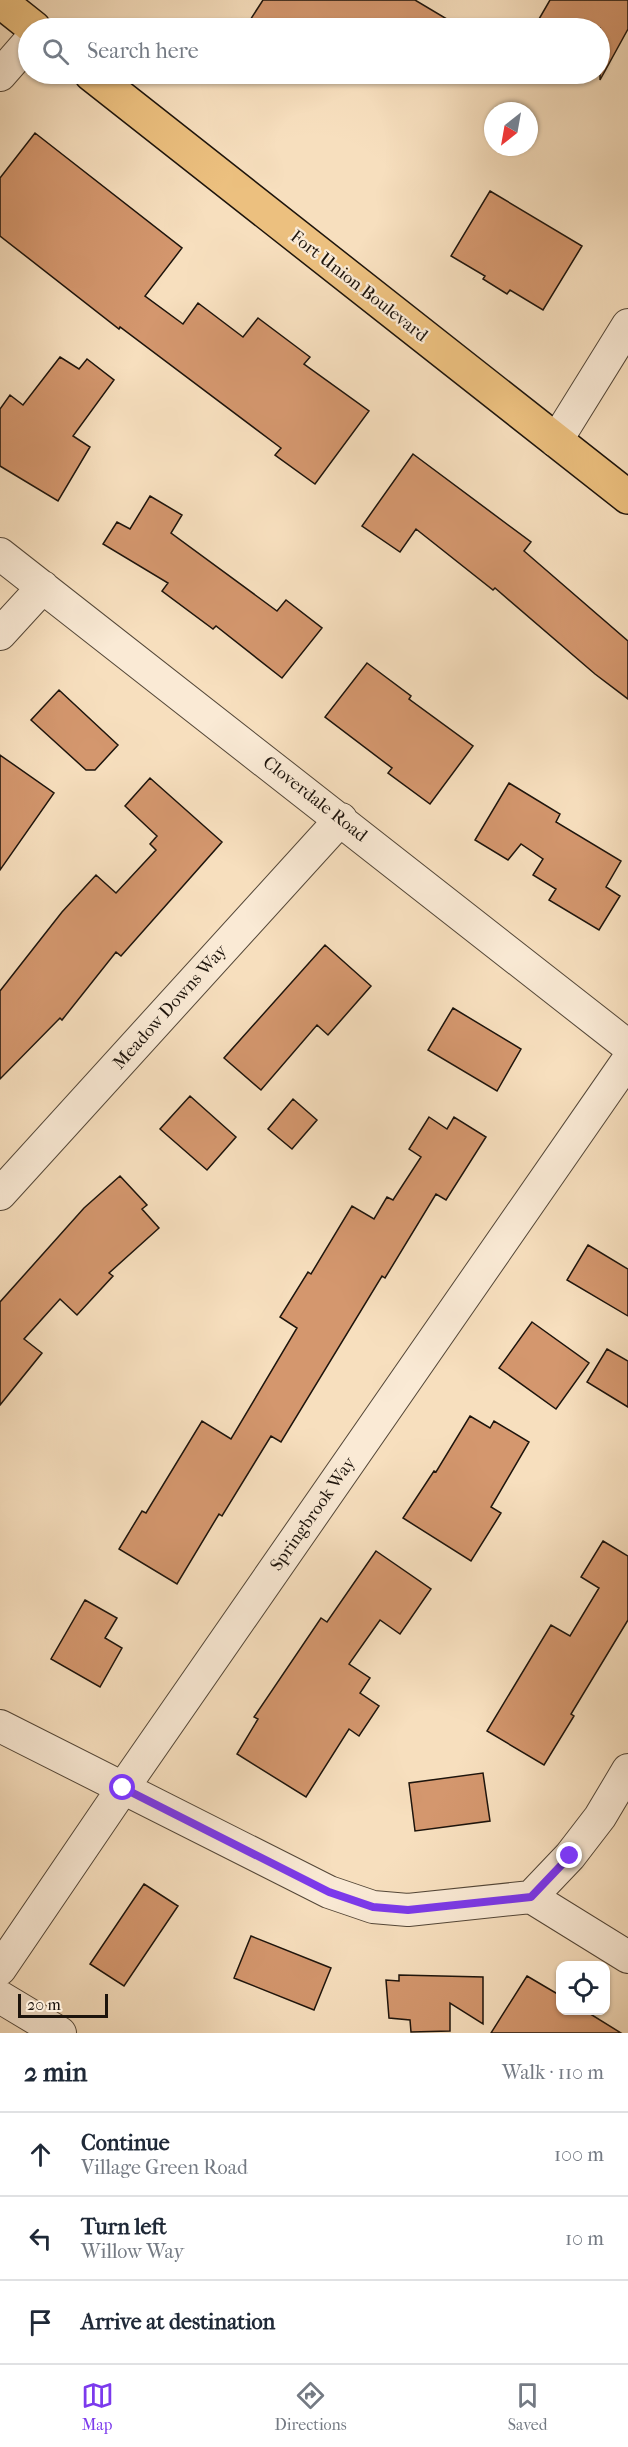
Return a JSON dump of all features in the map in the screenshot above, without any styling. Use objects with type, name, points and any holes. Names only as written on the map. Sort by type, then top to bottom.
[{"type":"main road","points":[[0,2],[21,18]]},
{"type":"main road","name":"Fort Union Boulevard","points":[[104,84],[628,497]]},
{"type":"street","points":[[0,75],[18,54]]},
{"type":"street","points":[[556,441],[628,325]]},
{"type":"street","name":"Cloverdale Road","points":[[0,554],[628,1046]]},
{"type":"street","points":[[0,634],[43,587]]},
{"type":"street","name":"Meadow Downs Way","points":[[0,1194],[341,819]]},
{"type":"street","name":"Springbrook Way","points":[[0,1969],[628,1060]]},
{"type":"street","points":[[0,1726],[329,1892],[373,1907],[408,1910],[531,1897],[628,1957]]},
{"type":"street","points":[[531,1897],[576,1848],[600,1817],[628,1770]]},
{"type":"street","points":[[0,1997],[60,2033]]},
{"type":"building","points":[[263,0],[415,0],[445,18],[251,18]]},
{"type":"building","points":[[550,0],[628,0],[628,29],[610,62],[610,18],[540,18]]},
{"type":"building","points":[[35,133],[182,248],[145,296],[183,324],[198,303],[243,337],[258,318],[310,357],[304,364],[369,411],[315,484],[275,455],[281,448],[120,327],[119,329],[0,236],[0,178]]},
{"type":"building","points":[[490,191],[582,246],[543,310],[510,290],[507,294],[483,279],[485,276],[451,256]]},
{"type":"building","points":[[60,357],[79,369],[87,359],[114,380],[73,436],[90,447],[58,501],[0,466],[0,409],[10,395],[23,405]]},
{"type":"building","points":[[413,454],[531,542],[524,551],[628,641],[628,699],[595,674],[495,588],[493,590],[416,529],[400,552],[362,526]]},
{"type":"building","points":[[150,496],[182,515],[171,533],[277,611],[286,600],[322,628],[282,678],[216,626],[213,629],[162,591],[168,583],[103,544],[117,522],[130,529]]},
{"type":"building","points":[[367,663],[411,696],[409,699],[473,746],[430,804],[388,773],[392,768],[325,717]]},
{"type":"building","points":[[59,690],[118,745],[95,770],[86,770],[31,720]]},
{"type":"building","points":[[0,755],[54,793],[0,870]]},
{"type":"building","points":[[150,778],[222,842],[121,956],[116,952],[62,1020],[60,1018],[0,1079],[0,991],[62,912],[96,875],[116,893],[156,850],[150,844],[157,836],[125,806]]},
{"type":"building","points":[[509,783],[560,814],[556,822],[621,861],[606,887],[620,896],[599,930],[549,900],[556,889],[533,875],[543,859],[521,844],[508,860],[475,840]]},
{"type":"building","points":[[325,945],[371,986],[328,1035],[317,1025],[261,1090],[224,1058]]},
{"type":"building","points":[[453,1008],[521,1049],[497,1091],[428,1050]]},
{"type":"building","points":[[190,1096],[236,1137],[207,1170],[160,1129]]},
{"type":"building","points":[[293,1099],[317,1120],[292,1149],[268,1129]]},
{"type":"building","points":[[429,1117],[447,1129],[454,1117],[486,1137],[446,1200],[436,1194],[385,1278],[382,1276],[281,1442],[271,1436],[222,1516],[219,1514],[177,1584],[119,1549],[142,1511],[146,1513],[202,1421],[231,1439],[297,1328],[280,1317],[308,1272],[311,1274],[352,1206],[374,1219],[387,1197],[393,1200],[421,1157],[409,1149]]},
{"type":"building","points":[[120,1176],[147,1205],[142,1209],[159,1228],[109,1273],[113,1276],[77,1315],[60,1299],[24,1339],[42,1353],[0,1405],[0,1302],[84,1208]]},
{"type":"building","points":[[588,1245],[628,1269],[628,1316],[567,1280]]},
{"type":"building","points":[[532,1322],[589,1363],[556,1409],[499,1368]]},
{"type":"building","points":[[607,1349],[628,1361],[628,1407],[587,1382]]},
{"type":"building","points":[[470,1416],[490,1428],[494,1421],[529,1442],[491,1507],[501,1513],[471,1561],[403,1518],[434,1471],[436,1472]]},
{"type":"building","points":[[603,1541],[628,1556],[628,1620],[571,1714],[574,1716],[544,1765],[487,1731],[551,1625],[570,1636],[599,1588],[581,1577]]},
{"type":"building","points":[[376,1551],[431,1589],[400,1634],[380,1620],[349,1664],[370,1678],[360,1693],[379,1706],[359,1736],[349,1729],[306,1797],[237,1754],[258,1719],[254,1717],[321,1618],[327,1622]]},
{"type":"building","points":[[85,1600],[117,1618],[105,1638],[122,1648],[100,1687],[51,1659]]},
{"type":"building","points":[[483,1773],[490,1821],[415,1831],[409,1783]]},
{"type":"building","points":[[144,1884],[178,1906],[124,1986],[90,1964]]},
{"type":"building","points":[[251,1936],[331,1968],[314,2010],[234,1978]]},
{"type":"building","points":[[399,1975],[483,1977],[483,2024],[450,2003],[450,2031],[411,2032],[410,2020],[389,2018],[386,1980],[399,1981]]},
{"type":"building","points":[[527,1976],[556,1993],[556,2015],[592,2015],[621,2033],[491,2033]]},
{"type":"route","points":[[123,1788],[329,1892],[373,1907],[408,1910],[531,1897],[570,1856]]}]
